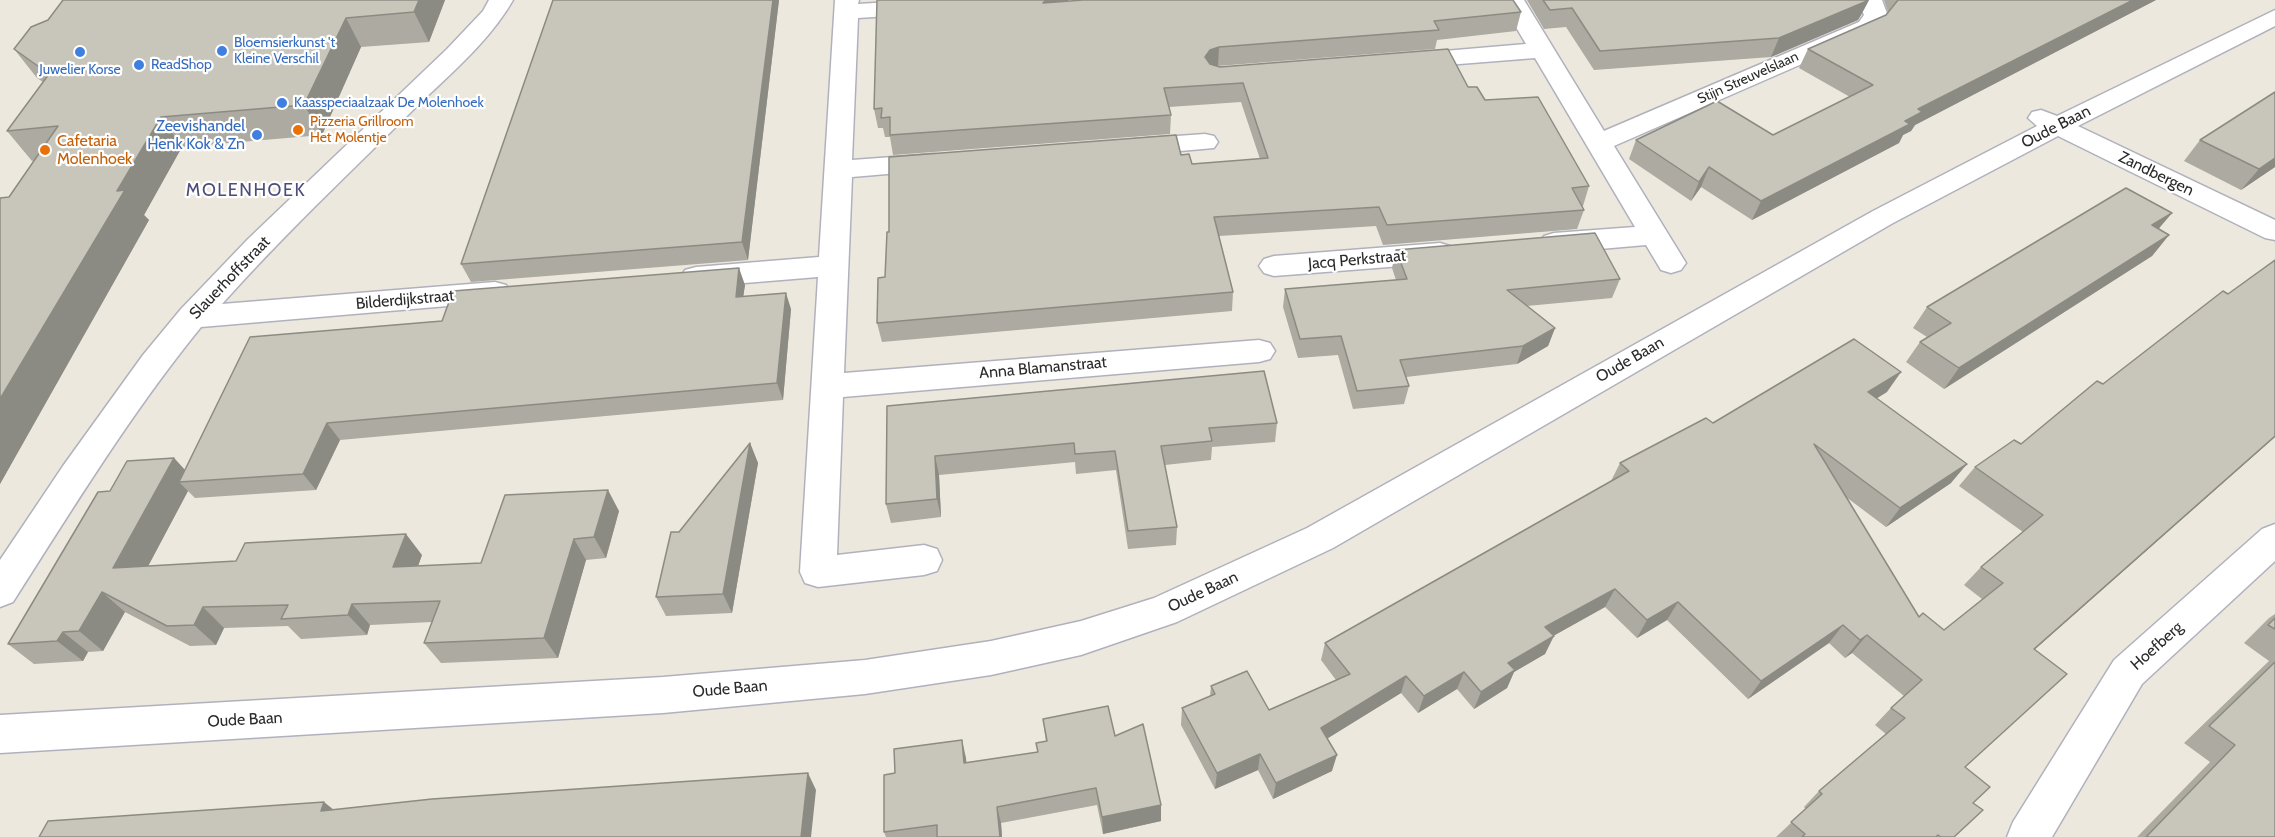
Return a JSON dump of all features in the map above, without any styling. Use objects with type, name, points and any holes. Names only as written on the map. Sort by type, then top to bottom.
[{"type":"street","name":"Slauerhoffstraat","points":[[0,591],[154,363],[192,317],[258,246],[456,54],[493,14],[501,0]]},
{"type":"street","points":[[1512,0],[1671,263]]},
{"type":"street","name":"Stijn Streuvelslaan","points":[[1599,143],[1867,27],[1876,16],[1869,0]]},
{"type":"street","points":[[924,560],[818,572],[847,6],[949,5]]},
{"type":"street","name":"Oude Baan","points":[[0,734],[663,694],[865,677],[991,658],[1081,638],[1164,611],[1320,538],[2047,121],[2275,17]]},
{"type":"street","points":[[1381,63],[1543,51]]},
{"type":"street","name":"Zandbergen","points":[[2047,121],[2275,231]]},
{"type":"street","points":[[1110,149],[1205,142]]},
{"type":"street","points":[[839,169],[957,160]]},
{"type":"street","points":[[1523,246],[1654,235]]},
{"type":"street","name":"Jacq Perkstraat","points":[[1274,266],[1464,251]]},
{"type":"street","points":[[667,279],[834,266]]},
{"type":"street","name":"Bilderdijkstraat","points":[[192,317],[522,290]]},
{"type":"street","name":"Anna Blamanstraat","points":[[828,386],[1259,351]]},
{"type":"street","name":"Hoefberg","points":[[2028,837],[2128,672],[2275,539]]},
{"type":"building","points":[[63,0],[419,0],[414,12],[346,18],[304,105],[161,117],[117,191],[125,190],[0,399],[0,198],[9,197],[58,126],[7,131],[49,74],[14,49],[31,27],[48,20]]},
{"type":"building","points":[[553,0],[773,0],[742,242],[461,264]]},
{"type":"building","points":[[877,0],[1046,0],[1043,3],[1083,0],[1513,0],[1521,12],[1434,21],[1439,30],[1219,47],[1210,50],[1205,57],[1210,64],[1220,67],[1448,49],[1468,87],[1477,87],[1485,100],[1538,97],[1589,186],[1572,188],[1584,210],[1387,225],[1379,207],[1214,217],[1233,292],[877,323],[878,278],[885,277],[887,232],[889,232],[889,157],[1176,135],[1181,155],[1189,154],[1192,164],[1268,158],[1243,83],[1164,88],[1171,115],[890,135],[890,117],[881,118],[882,108],[874,109]]},
{"type":"building","points":[[1543,0],[1868,0],[1779,38],[1600,51],[1572,8],[1550,10]]},
{"type":"building","points":[[1898,0],[2133,0],[1918,109],[1922,112],[1905,121],[1910,124],[1761,201],[1709,167],[1699,182],[1636,140],[1717,101],[1773,135],[1873,85],[1808,49],[1886,15]]},
{"type":"building","points":[[2275,92],[2275,158],[2259,169],[2200,140]]},
{"type":"building","points":[[2126,188],[2172,213],[2152,225],[2169,235],[1959,368],[1920,342],[1951,323],[1927,307]]},
{"type":"building","points":[[1595,233],[1620,279],[1507,290],[1555,328],[1523,346],[1400,360],[1409,386],[1357,391],[1341,336],[1300,339],[1285,289],[1407,279],[1396,250]]},
{"type":"building","points":[[2275,260],[2275,436],[2034,649],[2067,674],[1965,767],[1990,787],[1973,803],[1983,810],[1954,837],[1938,835],[1936,837],[1802,837],[1805,834],[1791,822],[1822,794],[1819,791],[1905,718],[1891,708],[1922,680],[1867,635],[1860,640],[1843,625],[1761,681],[1678,602],[1647,620],[1615,589],[1545,627],[1554,636],[1508,663],[1515,670],[1481,692],[1464,672],[1424,696],[1406,676],[1321,728],[1337,755],[1276,783],[1260,754],[1217,773],[1182,708],[1215,694],[1211,686],[1247,671],[1269,710],[1350,674],[1325,643],[1629,471],[1620,463],[1706,418],[1713,423],[1854,339],[1901,372],[1868,392],[1967,464],[1900,508],[1814,444],[1919,617],[1923,613],[1944,630],[2003,583],[1981,567],[2043,515],[1975,467],[2014,440],[2021,444],[2097,381],[2103,384],[2223,291],[2228,294]]},
{"type":"building","points":[[739,268],[736,297],[786,293],[777,383],[327,423],[303,474],[179,482],[250,337],[442,321],[453,291]]},
{"type":"building","points":[[1264,371],[1277,423],[1209,428],[1212,441],[1161,446],[1177,527],[1128,531],[1115,451],[1075,454],[1074,443],[935,456],[937,499],[886,504],[887,406]]},
{"type":"building","points":[[750,443],[723,594],[656,597],[671,532],[679,532]]},
{"type":"building","points":[[174,458],[113,568],[236,561],[245,543],[406,534],[393,567],[481,563],[505,495],[608,490],[594,537],[574,539],[544,638],[424,643],[440,601],[352,604],[348,615],[281,619],[288,605],[203,607],[194,625],[167,626],[102,592],[79,631],[63,632],[57,641],[8,644],[98,492],[110,491],[127,461]]},
{"type":"building","points":[[2275,618],[2275,629],[2268,625]]},
{"type":"building","points":[[2275,662],[2275,837],[2146,837],[2235,745],[2209,726]]},
{"type":"building","points":[[1108,706],[1115,736],[1143,724],[1161,805],[1102,817],[1096,788],[997,807],[1000,837],[937,837],[937,825],[884,832],[884,775],[895,773],[894,749],[962,740],[964,763],[1038,752],[1036,743],[1047,741],[1043,719]]},
{"type":"building","points":[[808,773],[801,837],[39,837],[48,821],[324,802],[321,811],[432,799]]},
{"type":"place","name":"Bloemsierkunst 't Kleine Verschil","points":[[222,51]]},
{"type":"place","name":"Juwelier Korse","points":[[80,52]]},
{"type":"place","name":"ReadShop","points":[[139,65]]},
{"type":"place","name":"Kaasspeciaalzaak De Molenhoek","points":[[282,103]]},
{"type":"place","name":"Pizzeria Grillroom Het Molentje","points":[[298,130]]},
{"type":"place","name":"Zeevishandel Henk Kok & Zn","points":[[257,135]]},
{"type":"place","name":"Cafetaria Molenhoek","points":[[45,150]]},
{"type":"district","name":"MOLENHOEK","points":[[246,191]]}]
